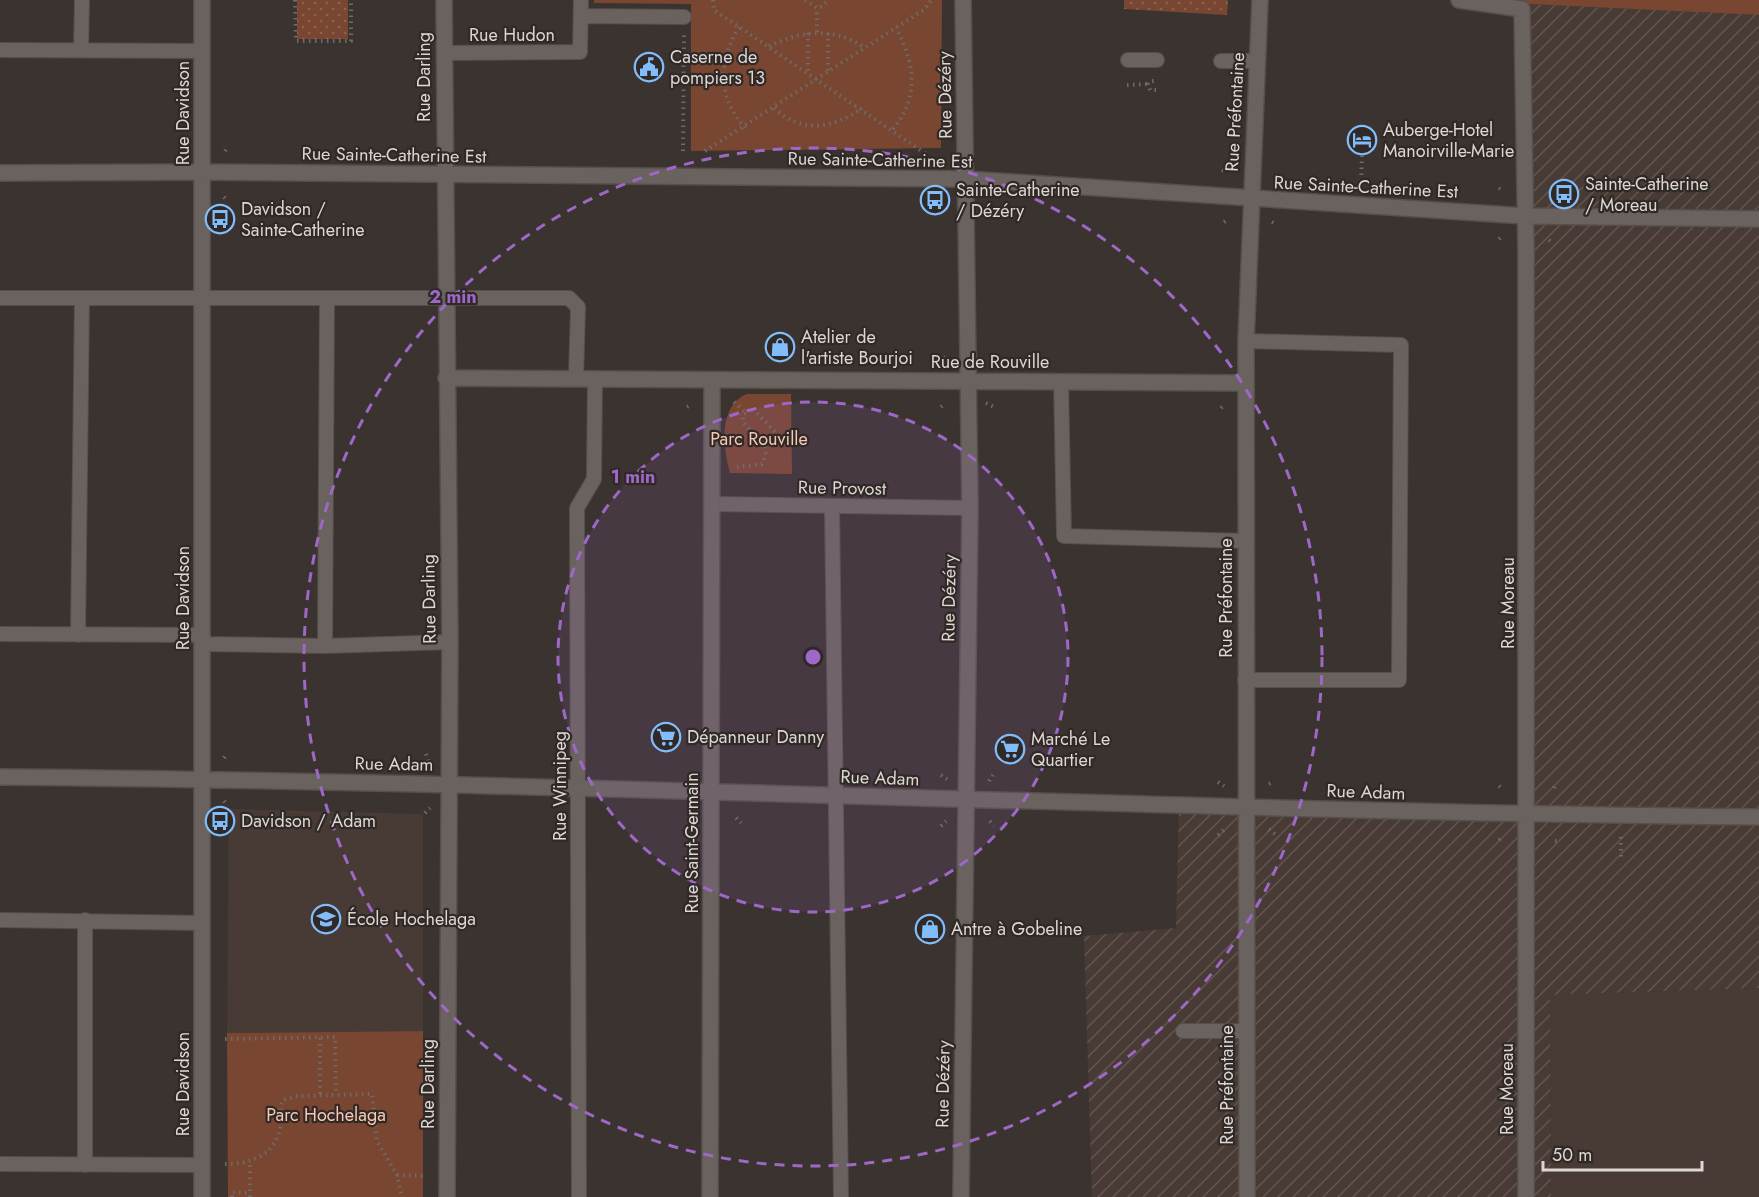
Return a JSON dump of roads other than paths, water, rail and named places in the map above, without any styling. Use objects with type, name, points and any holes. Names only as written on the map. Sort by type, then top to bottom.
[{"type":"street","name":"Rue Davidson","points":[[202,0],[202,1197]]},
{"type":"street","name":"Rue Darling","points":[[444,0],[450,642],[447,1197]]},
{"type":"street","name":"Rue Dézéry","points":[[962,1197],[970,508],[963,0]]},
{"type":"street","name":"Rue Préfontaine","points":[[1247,1197],[1246,341],[1260,0]]},
{"type":"street","name":"Rue Moreau","points":[[1459,0],[1522,9],[1526,216],[1528,815],[1526,1197]]},
{"type":"street","name":"Rue Sainte-Catherine Est","points":[[0,173],[202,172],[965,179],[1250,200],[1526,216],[1759,219]]},
{"type":"street","name":"Rue de Rouville","points":[[446,378],[1246,383]]},
{"type":"street","name":"Rue Saint-Germain","points":[[710,1197],[714,504],[712,380]]},
{"type":"street","name":"Rue Adam","points":[[0,777],[450,785],[1528,815],[1759,817]]},
{"type":"lane","points":[[81,51],[82,0]]},
{"type":"lane","points":[[581,0],[581,16],[684,17]]},
{"type":"lane","name":"Rue Hudon","points":[[444,53],[580,52],[581,16]]},
{"type":"lane","points":[[0,50],[202,51]]},
{"type":"lane","points":[[1128,60],[1157,60]]},
{"type":"lane","points":[[1221,61],[1256,62]]},
{"type":"lane","points":[[0,298],[569,298],[578,307],[576,379]]},
{"type":"lane","points":[[78,635],[82,298]]},
{"type":"lane","points":[[325,646],[327,298]]},
{"type":"lane","points":[[1245,680],[1399,680],[1401,345],[1246,341]]},
{"type":"lane","name":"Rue Winnipeg","points":[[579,1197],[577,508],[594,479],[595,379]]},
{"type":"lane","points":[[1061,381],[1064,536],[1246,541]]},
{"type":"lane","name":"Rue Provost","points":[[714,504],[970,508]]},
{"type":"lane","points":[[832,506],[841,1197]]},
{"type":"lane","points":[[0,634],[78,635],[325,646],[450,642]]},
{"type":"lane","points":[[0,920],[202,923]]},
{"type":"lane","points":[[85,920],[85,1165]]},
{"type":"lane","points":[[1183,1031],[1246,1031]]},
{"type":"lane","points":[[0,1164],[202,1165]]},
{"type":"place","name":"Caserne de pompiers 13","points":[[649,67]]},
{"type":"place","name":"Auberge-Hotel Manoirville-Marie","points":[[1362,140]]},
{"type":"place","name":"Sainte-Catherine / Moreau","points":[[1564,194]]},
{"type":"place","name":"Sainte-Catherine / Dézéry","points":[[935,200]]},
{"type":"place","name":"Davidson / Sainte-Catherine","points":[[220,219]]},
{"type":"place","name":"Atelier de l'artiste Bourjoi","points":[[780,347]]},
{"type":"place","name":"Dépanneur Danny","points":[[666,737]]},
{"type":"place","name":"Marché Le Quartier","points":[[1010,749]]},
{"type":"place","name":"Davidson / Adam","points":[[220,821]]},
{"type":"place","name":"École Hochelaga","points":[[326,919]]},
{"type":"place","name":"Antre à Gobeline","points":[[930,929]]},
{"type":"park label","name":"Parc Rouville","points":[[759,439]]},
{"type":"park label","name":"Parc Hochelaga","points":[[326,1115]]}]
